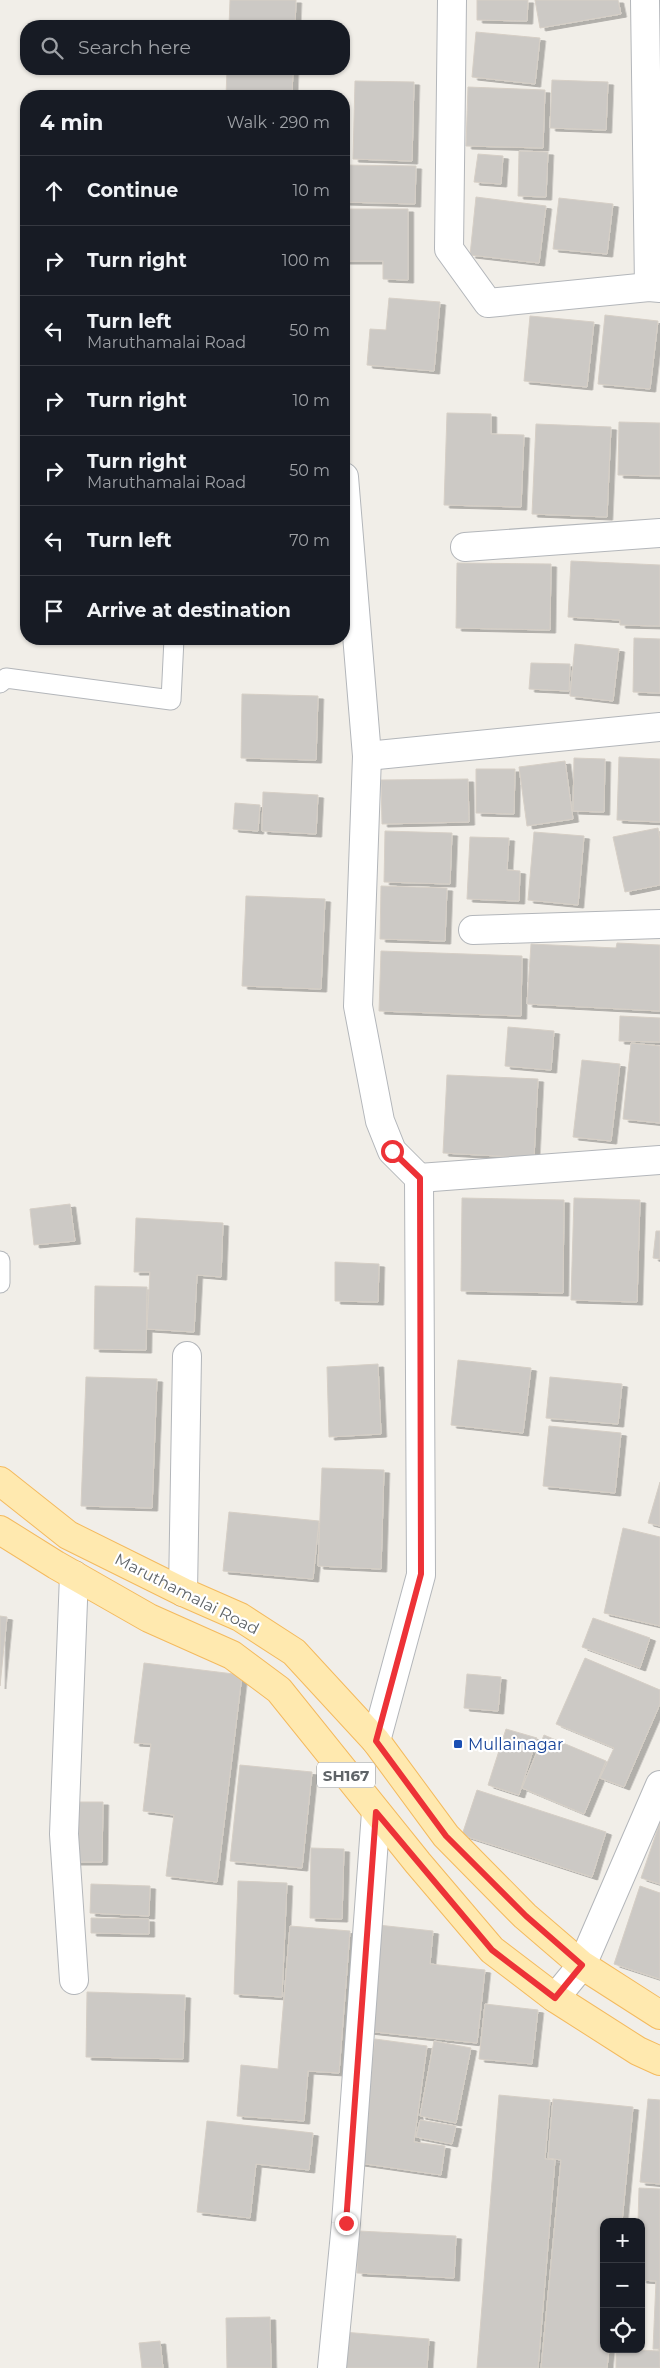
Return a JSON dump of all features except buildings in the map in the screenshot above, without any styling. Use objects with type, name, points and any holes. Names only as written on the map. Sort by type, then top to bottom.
[{"type":"main road","name":"Maruthamalai Road","points":[[0,1480],[68,1535],[183,1592],[240,1617],[294,1652],[376,1741],[446,1836],[526,1916],[582,1965],[660,2014]]},
{"type":"main road","name":"Maruthamalai Road","points":[[0,1530],[149,1618],[232,1655],[279,1690],[376,1812],[492,1950],[555,1998],[638,2051],[660,2061]]},
{"type":"street","points":[[452,0],[449,249],[488,303],[654,288],[646,0]]},
{"type":"street","points":[[465,546],[660,532]]},
{"type":"street","points":[[350,553],[366,756],[358,1006],[380,1121],[392,1151],[420,1178],[421,1574],[376,1741]]},
{"type":"street","points":[[366,756],[660,727]]},
{"type":"street","points":[[473,930],[660,924]]},
{"type":"street","points":[[420,1178],[660,1160]]},
{"type":"street","points":[[183,1592],[187,1356]]},
{"type":"street","points":[[74,1575],[64,1834],[74,1980]]},
{"type":"street","points":[[555,1998],[582,1965],[660,1785]]},
{"type":"street","points":[[332,2368],[346,2223],[376,1812]]},
{"type":"lane","points":[[0,683],[6,678],[171,700],[174,645]]},
{"type":"lane","points":[[0,1261],[0,1282]]},
{"type":"place","name":"Mullainagar","points":[[458,1744]]},
{"type":"route","points":[[346,2223],[376,1812],[492,1950],[555,1998],[582,1965],[526,1916],[446,1836],[376,1741],[421,1574],[420,1178],[392,1151]]}]
